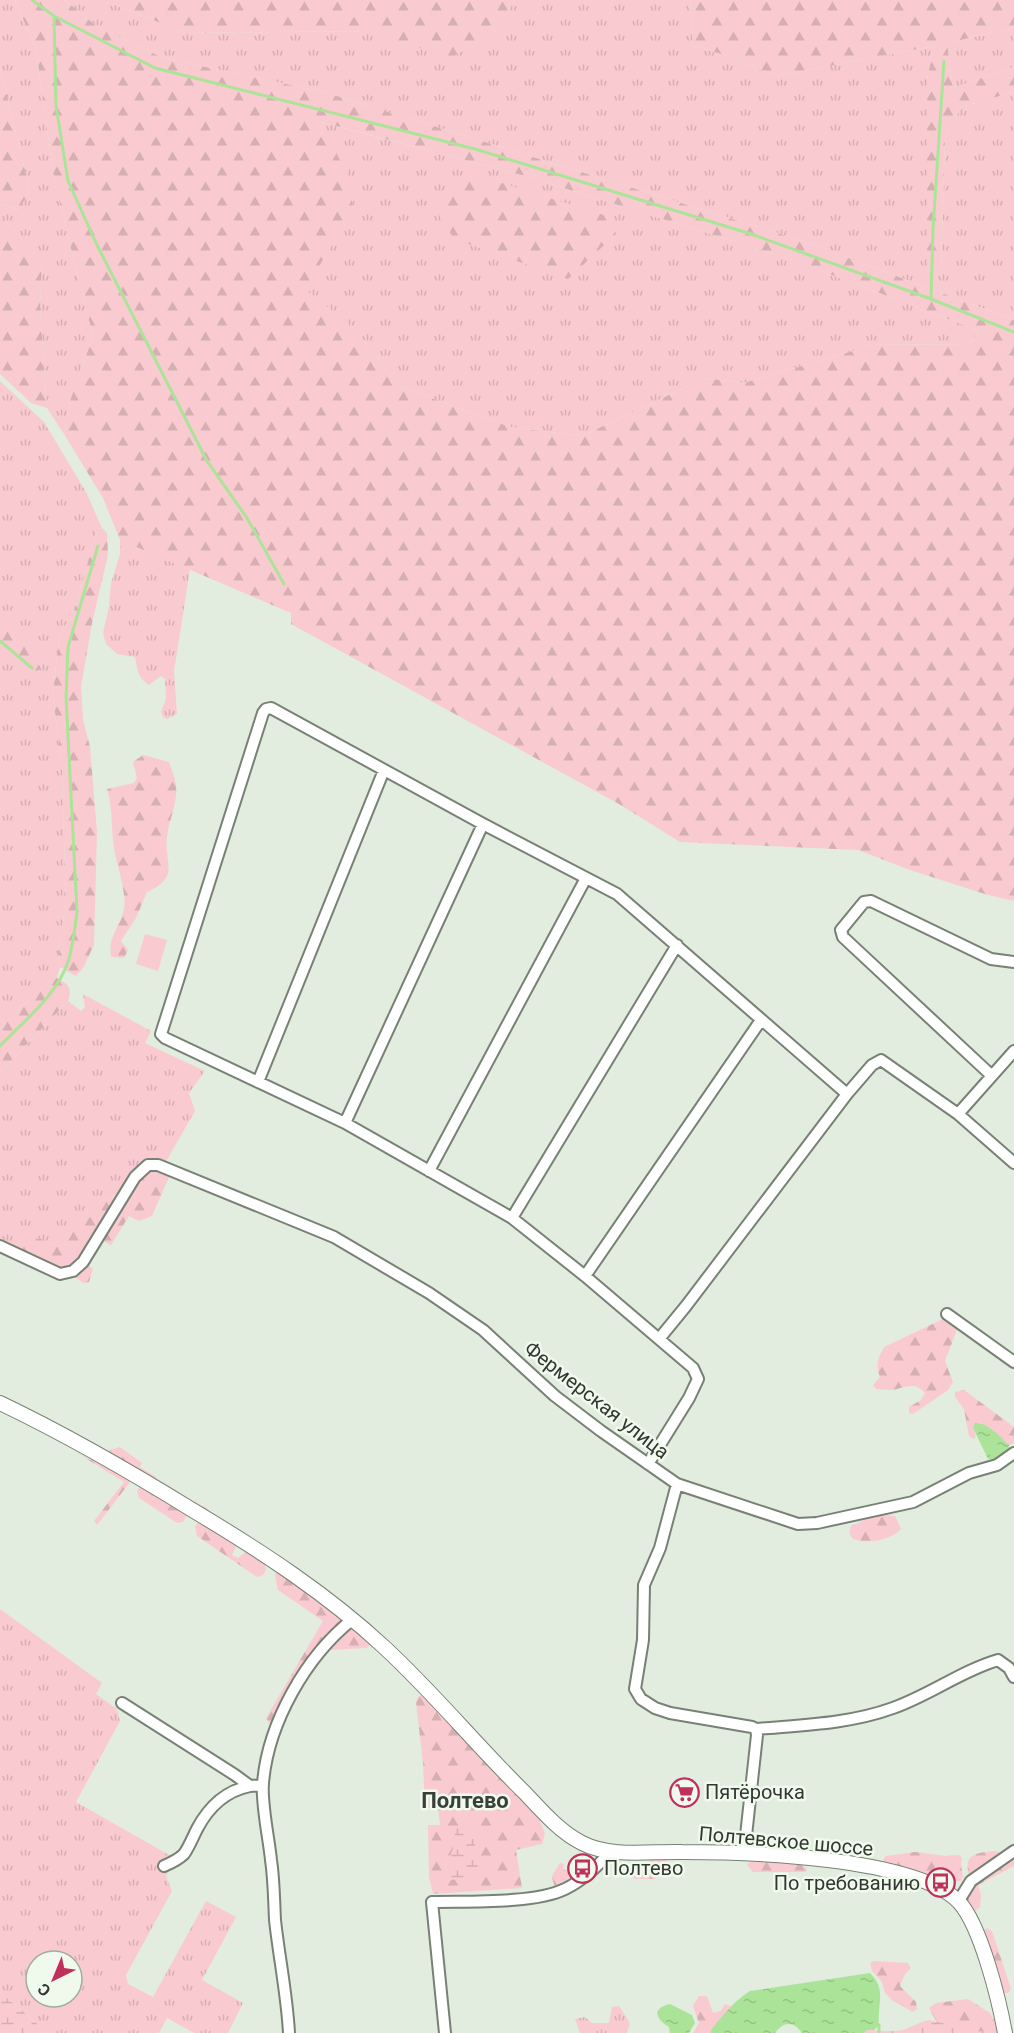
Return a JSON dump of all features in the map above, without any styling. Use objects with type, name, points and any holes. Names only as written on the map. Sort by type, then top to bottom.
[{"type":"street","points":[[648,1464],[689,1398],[698,1379],[693,1368],[585,1276],[512,1218],[345,1123],[165,1038],[161,1034],[263,713],[271,708],[626,900],[847,1094]]},
{"type":"street","points":[[258,1082],[384,770]]},
{"type":"street","points":[[345,1123],[483,824]]},
{"type":"street","points":[[429,1171],[586,878]]},
{"type":"street","points":[[992,1075],[843,937],[841,930],[864,902],[871,901],[991,958],[1014,962]]},
{"type":"street","points":[[512,1218],[677,945]]},
{"type":"street","points":[[585,1276],[761,1020]]},
{"type":"street","points":[[958,1114],[1014,1051]]},
{"type":"street","points":[[659,1339],[847,1094],[872,1065],[881,1060],[958,1114],[1014,1163]]},
{"type":"street","name":"Фермерская улица","points":[[0,1246],[60,1274],[73,1271],[83,1262],[135,1177],[148,1165],[158,1165],[334,1237],[429,1293],[483,1330],[555,1396],[677,1484],[798,1524],[817,1523],[913,1502],[969,1473],[997,1465],[1014,1453]]},
{"type":"street","points":[[947,1314],[1014,1362]]},
{"type":"street","name":"Полтевское шоссе","points":[[0,1403],[90,1449],[249,1544],[353,1619],[421,1684],[550,1819],[580,1843],[611,1851],[744,1854],[861,1865],[942,1888],[958,1902],[970,1920],[984,1955],[1002,2014],[1004,2031]]},
{"type":"street","points":[[677,1484],[660,1548],[644,1585],[643,1640],[635,1689],[641,1699],[655,1708],[670,1713],[756,1729],[833,1723],[895,1708],[979,1666],[998,1660],[1009,1668],[1014,1677]]},
{"type":"street","points":[[289,2033],[275,1920],[273,1871],[263,1785],[273,1733],[285,1708],[312,1659],[330,1638],[353,1619]]},
{"type":"street","points":[[122,1703],[250,1786]]},
{"type":"street","points":[[744,1854],[758,1735],[756,1729]]},
{"type":"street","points":[[164,1866],[184,1854],[203,1818],[215,1803],[226,1795],[250,1786],[263,1785]]},
{"type":"street","points":[[445,2033],[432,1902],[534,1898],[564,1890],[590,1873],[611,1851]]},
{"type":"street","points":[[958,1902],[971,1881],[1014,1851]]},
{"type":"green space","points":[[0,0],[15,0],[36,49],[55,185],[93,336],[70,401],[64,434],[47,408],[40,309],[42,262],[0,215],[0,204],[18,209],[30,191],[0,67]]},
{"type":"green space","points":[[15,0],[65,0],[95,25],[163,58],[324,92],[803,241],[1014,320],[1014,901],[910,870],[858,850],[680,842],[619,804],[291,624],[291,613],[120,540],[103,498],[64,434],[70,401],[93,336],[55,185],[36,49]],"holes":[[[321,122],[525,176],[787,258],[980,331],[969,344],[873,345],[744,383],[705,378],[582,436],[510,427],[399,386],[356,330],[305,289],[353,211],[350,180]]]},
{"type":"green space","points":[[65,0],[102,0],[186,33],[367,31],[451,57],[495,32],[515,0],[690,0],[693,46],[718,53],[777,76],[934,46],[927,80],[927,268],[941,272],[945,139],[961,107],[1014,92],[1014,320],[803,241],[324,92],[163,58],[95,25]]},
{"type":"green space","points":[[102,0],[515,0],[495,32],[451,58],[367,31],[186,33]]},
{"type":"green space","points":[[690,0],[1014,0],[1014,28],[947,43],[953,88],[1014,67],[1014,92],[961,107],[945,139],[941,272],[927,268],[927,80],[934,46],[777,76],[718,53],[693,46]]},
{"type":"green space","points":[[1014,28],[1014,67],[953,88],[947,43]]},
{"type":"green space","points":[[0,67],[30,191],[19,209],[0,204]]},
{"type":"green space","points":[[320,122],[525,176],[787,258],[980,331],[969,344],[873,345],[744,383],[705,378],[582,436],[510,427],[399,386],[356,330],[304,289],[353,211],[349,180]]},
{"type":"green space","points":[[467,172],[610,217],[616,234],[568,279],[454,239],[439,215]]},
{"type":"green space","points":[[0,215],[42,262],[40,309],[47,408],[31,403],[0,374]]},
{"type":"green space","points":[[0,381],[44,422],[86,492],[102,528],[97,530],[74,611],[61,632],[57,653],[53,696],[62,770],[66,904],[58,952],[60,967],[57,978],[50,980],[0,1028]]},
{"type":"green space","points":[[102,528],[107,533],[108,555],[92,623],[81,687],[83,719],[90,747],[97,832],[94,945],[83,968],[76,976],[60,967],[58,952],[66,904],[62,770],[53,696],[61,632],[74,611],[97,530]]},
{"type":"green space","points":[[120,540],[190,569],[174,672],[177,714],[167,719],[161,712],[166,698],[165,679],[161,676],[149,685],[145,683],[139,673],[135,657],[117,654],[106,644],[103,633],[111,583],[120,554]]},
{"type":"green space","points":[[0,622],[23,643],[38,662],[40,668],[31,680],[0,649]]},
{"type":"green space","points":[[143,755],[169,762],[175,782],[176,798],[167,837],[169,869],[164,881],[147,892],[136,918],[121,941],[128,950],[124,958],[111,957],[111,943],[125,903],[114,849],[107,789],[134,783],[137,778],[133,762]]},
{"type":"green space","points":[[145,934],[167,940],[158,971],[136,964]]},
{"type":"green space","points":[[57,978],[68,987],[70,993],[68,1001],[0,1073],[0,1028],[50,980]]},
{"type":"green space","points":[[83,994],[151,1031],[145,1043],[205,1071],[189,1093],[195,1111],[164,1165],[131,1174],[114,1197],[90,1209],[65,1244],[58,1246],[41,1239],[14,1247],[0,1242],[0,1073],[68,1001],[81,1011],[85,1007]]},
{"type":"green space","points":[[149,1171],[169,1177],[152,1216],[139,1221],[129,1216],[111,1245],[95,1237],[81,1259],[93,1269],[89,1282],[83,1283],[64,1269],[14,1247],[18,1236],[41,1239],[58,1246],[65,1244],[79,1221],[90,1209],[114,1197],[125,1203],[143,1175]]},
{"type":"green space","points":[[945,1318],[958,1327],[945,1361],[953,1382],[948,1390],[913,1414],[909,1413],[909,1407],[921,1400],[925,1393],[912,1386],[892,1390],[876,1389],[873,1385],[880,1377],[877,1365],[879,1358],[884,1347]]},
{"type":"green space","points":[[964,1390],[1014,1427],[1014,1443],[1009,1445],[980,1423],[973,1428],[976,1437],[973,1439],[969,1436],[964,1409],[955,1397],[955,1392]]},
{"type":"green space","points":[[120,1447],[142,1463],[140,1467],[156,1477],[151,1487],[179,1509],[195,1501],[248,1536],[245,1541],[238,1543],[232,1555],[238,1558],[258,1542],[282,1559],[264,1559],[266,1570],[263,1575],[257,1577],[197,1536],[195,1526],[200,1520],[189,1512],[183,1522],[177,1523],[139,1498],[137,1491],[144,1480],[134,1477],[97,1525],[94,1521],[124,1482],[77,1453],[90,1460],[106,1457],[110,1450]]},
{"type":"green space","points":[[895,1516],[901,1529],[891,1536],[865,1541],[853,1539],[849,1533],[851,1526],[871,1517]]},
{"type":"green space","points":[[279,1569],[340,1613],[344,1623],[272,1724],[266,1718],[323,1621],[278,1590],[275,1575]]},
{"type":"green space","points":[[0,1609],[102,1683],[96,1694],[117,1709],[120,1721],[76,1802],[176,1859],[166,1876],[172,1891],[126,1975],[128,1984],[153,1997],[206,1901],[236,1917],[202,1980],[243,2003],[228,2033],[194,2033],[167,2018],[159,2033],[48,2033],[0,1992]]},
{"type":"green space","points":[[348,1628],[356,1628],[369,1640],[370,1645],[366,1648],[328,1650]]},
{"type":"green space","points":[[421,1695],[426,1697],[537,1813],[545,1834],[542,1844],[516,1850],[522,1888],[433,1894],[429,1877],[428,1825],[440,1825],[438,1807],[425,1808],[423,1763],[416,1702]]},
{"type":"green space","points":[[464,1825],[473,1830],[479,1877],[450,1880],[448,1862],[456,1839],[453,1828]]},
{"type":"green space","points":[[915,1852],[946,1856],[959,1855],[962,1858],[963,1877],[961,1881],[951,1881],[884,1863],[883,1859],[886,1856]]},
{"type":"green space","points":[[999,1852],[1000,1857],[969,1876],[968,1863],[973,1856]]},
{"type":"green space","points":[[1014,1853],[1014,1866],[978,1885],[981,1895],[980,1907],[971,1911],[965,1901],[967,1892],[978,1880]]},
{"type":"green space","points":[[655,1858],[666,1858],[669,1864],[667,1872],[661,1873],[655,1879],[635,1879],[625,1873],[625,1865],[639,1865]]},
{"type":"green space","points":[[751,1861],[802,1865],[807,1869],[806,1872],[753,1872],[747,1865]]},
{"type":"green space","points":[[560,1863],[564,1864],[563,1869],[568,1871],[584,1871],[584,1866],[589,1865],[591,1869],[558,1888],[554,1885],[552,1876]]},
{"type":"green space","points":[[987,1928],[992,1931],[1011,1989],[1008,1993],[1002,1993],[981,1935]]},
{"type":"green space","points":[[874,1961],[908,1963],[911,1968],[905,1974],[900,1986],[916,2002],[917,2009],[913,2012],[893,2001],[885,1993],[882,1982],[872,1971],[870,1963]]},
{"type":"green space","points":[[0,1992],[48,2033],[0,2033]]},
{"type":"green space","points":[[699,1996],[707,1996],[713,2013],[721,2011],[725,2004],[733,2007],[711,2030],[711,2033],[693,2033],[699,2023],[693,2006]]},
{"type":"green space","points":[[968,1999],[990,2013],[1001,2033],[943,2033],[929,2008],[936,2003]]},
{"type":"green space","points":[[619,2006],[630,2023],[627,2033],[580,2033],[575,2019],[585,2017],[592,2023],[609,2023],[612,2007]]},
{"type":"green space","points":[[929,2020],[970,2032],[1000,2030],[1001,2033],[864,2033],[867,2030],[906,2029]]},
{"type":"water","points":[[975,1423],[980,1423],[994,1431],[1009,1445],[1009,1450],[995,1460],[988,1459],[973,1428]]},
{"type":"water","points":[[870,1973],[880,1991],[879,2025],[874,2030],[867,2030],[864,2033],[802,2033],[792,2024],[788,2024],[775,2033],[711,2033],[729,2009],[750,1991]]},
{"type":"water","points":[[670,2004],[692,2015],[695,2023],[689,2033],[670,2033],[669,2027],[658,2017],[660,2008]]},
{"type":"waterway","points":[[32,0],[54,16],[155,68],[475,149],[751,234],[931,299],[1014,332]]},
{"type":"waterway","points":[[54,16],[56,106],[68,181],[97,245],[207,461],[247,518],[284,584]]},
{"type":"waterway","points":[[931,299],[933,229],[944,61]]},
{"type":"waterway","points":[[0,1046],[56,986],[68,962],[73,944],[77,912],[66,697],[68,647],[98,546]]},
{"type":"waterway","points":[[0,641],[32,668]]},
{"type":"waterway","points":[[879,2025],[879,2033]]},
{"type":"place","name":"Пятёрочка","points":[[684,1792]]},
{"type":"place","name":"Полтево","points":[[583,1868]]},
{"type":"place","name":"По требованию","points":[[941,1883]]},
{"type":"district","name":"Полтево","points":[[465,1800]]}]
